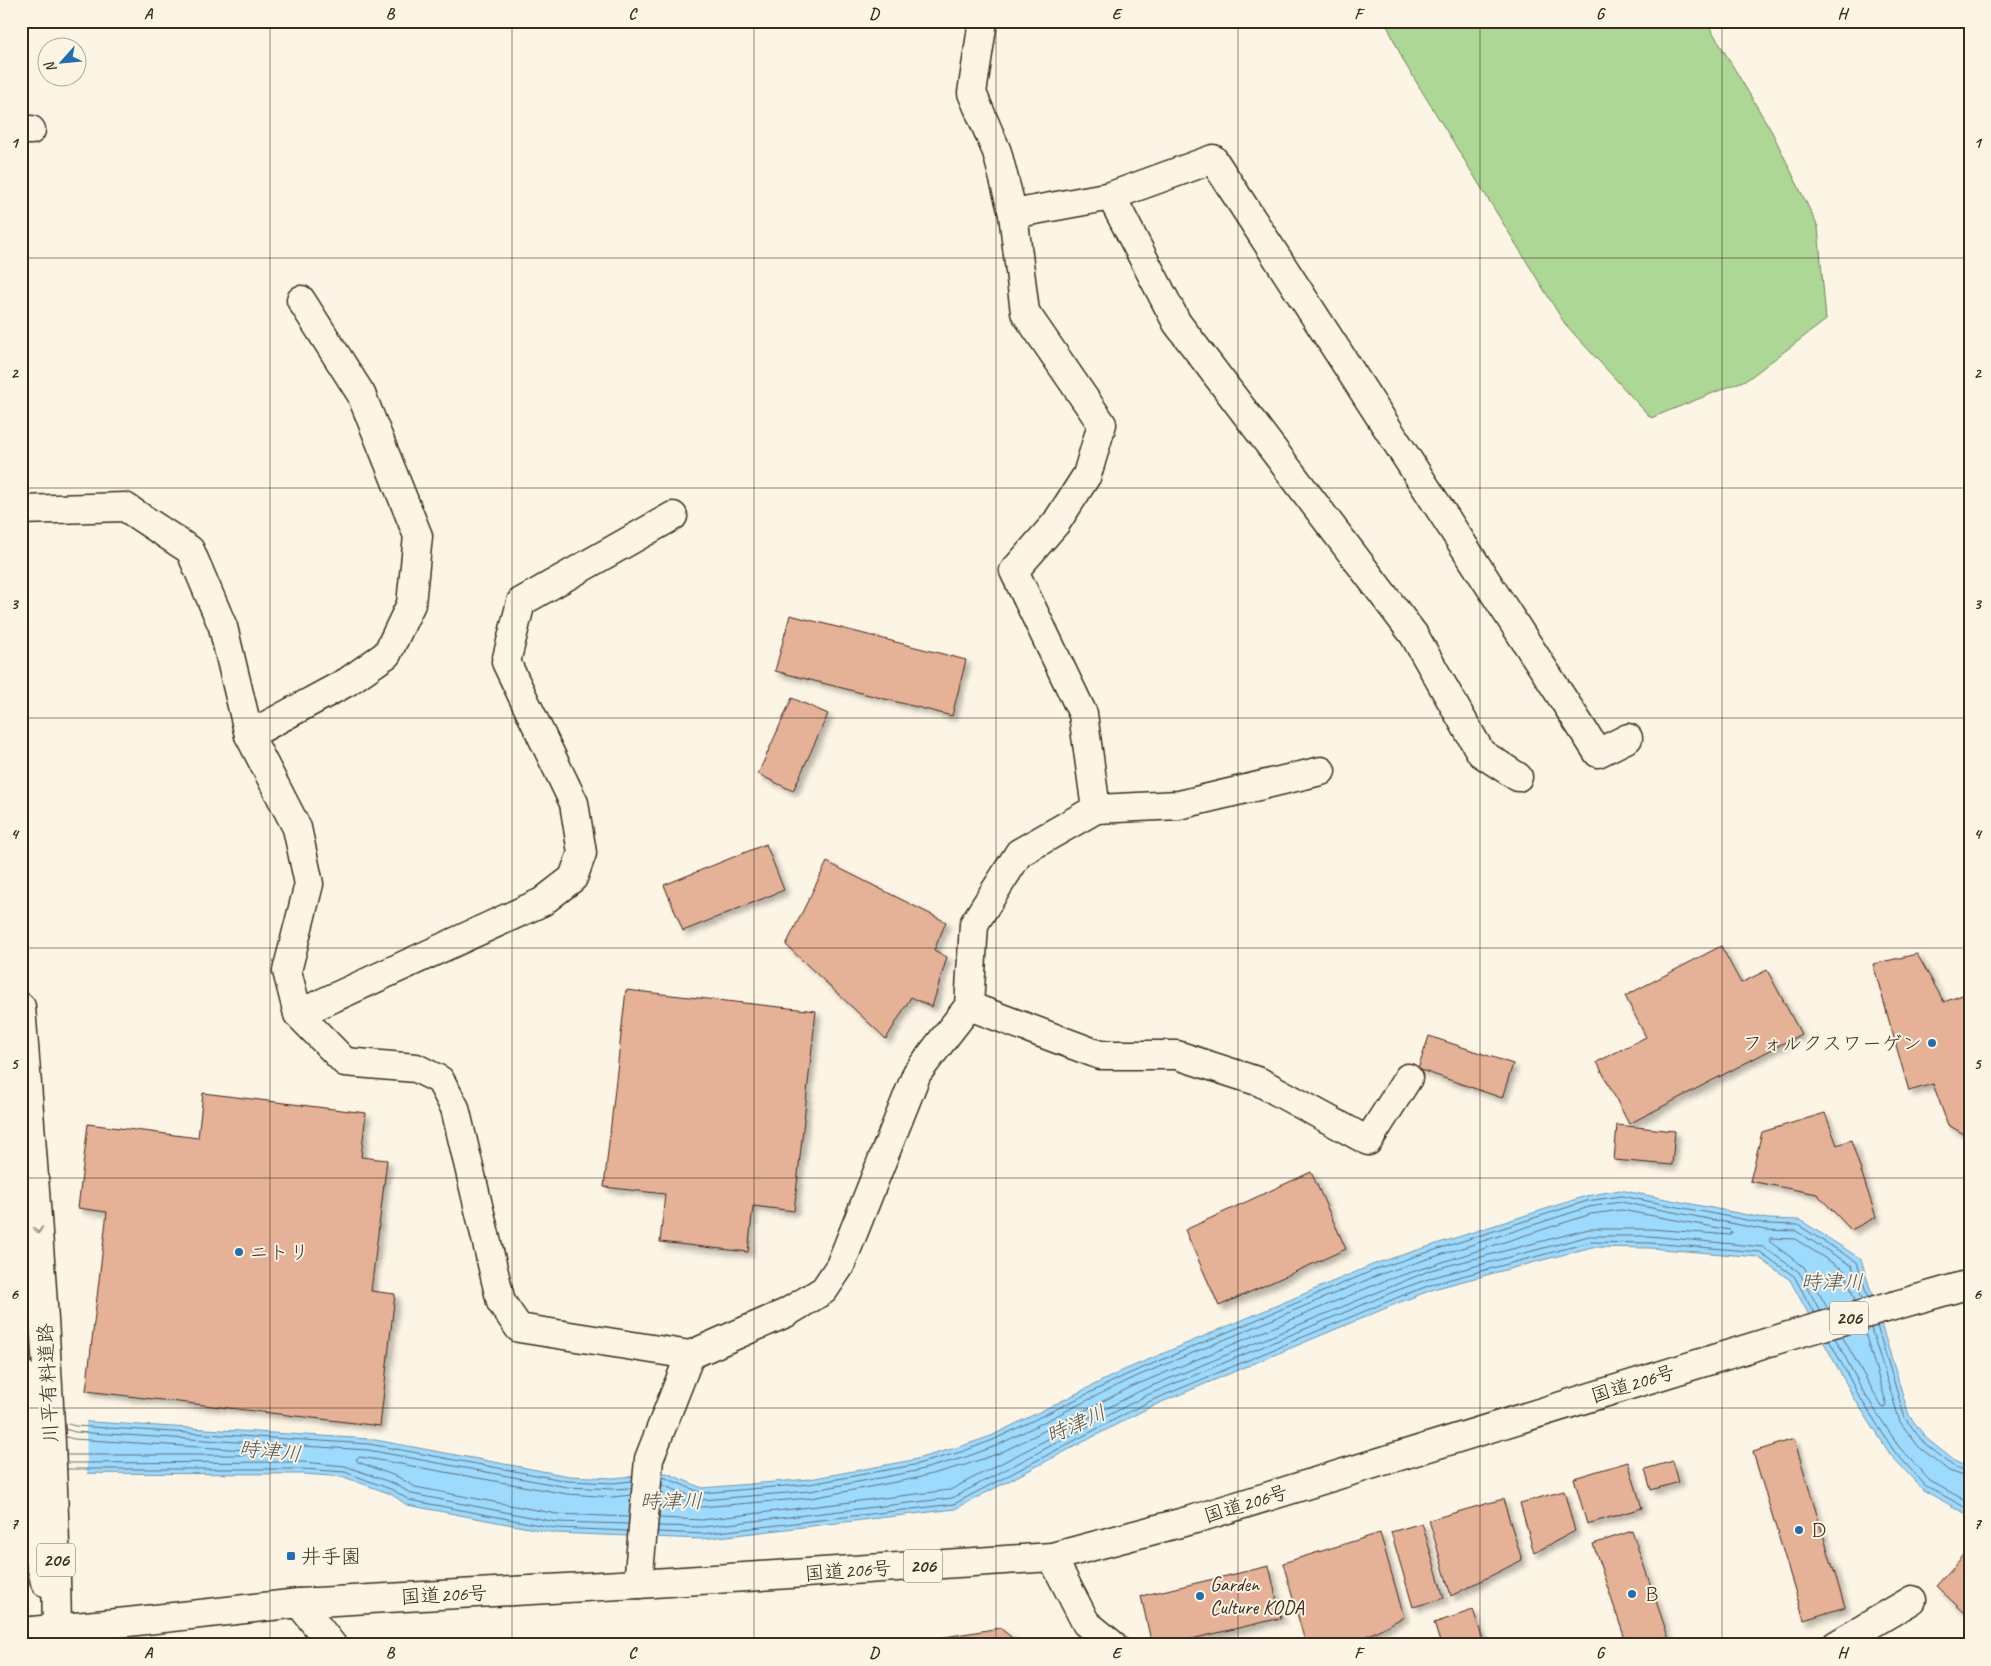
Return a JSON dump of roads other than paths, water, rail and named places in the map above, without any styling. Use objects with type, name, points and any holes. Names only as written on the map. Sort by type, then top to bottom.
[{"type":"main road","points":[[983,21],[972,93],[997,152],[1013,214],[1025,312],[1102,424],[1087,475],[1056,523],[1014,571],[1083,714],[1096,809]]},
{"type":"main road","points":[[1013,214],[1111,196],[1213,159],[1598,753],[1628,738]]},
{"type":"main road","points":[[1111,196],[1177,323],[1414,635],[1481,753],[1518,777]]},
{"type":"main road","points":[[249,734],[347,682],[387,654],[411,604],[418,536],[360,394],[301,300]]},
{"type":"main road","points":[[21,510],[125,508],[190,550],[223,627],[249,734],[297,828],[309,884],[287,971],[298,1014],[345,1062],[416,1068],[440,1080],[455,1108],[501,1302],[519,1328],[690,1356],[786,1313],[824,1290],[840,1266],[917,1073],[969,1006],[974,924],[1019,853],[1096,809],[1179,805],[1321,771]]},
{"type":"main road","points":[[298,1014],[542,902],[573,878],[582,853],[574,804],[506,662],[521,602],[673,516]]},
{"type":"main road","points":[[969,1006],[1100,1055],[1177,1055],[1260,1082],[1368,1141],[1408,1078]]},
{"type":"main road","name":"川平有料道路","points":[[21,1007],[49,1385],[41,1490]]},
{"type":"main road","name":"国道206号","points":[[21,1632],[58,1637],[299,1603],[638,1584],[1052,1557],[1195,1519],[1795,1334],[1970,1284]]},
{"type":"main road","points":[[638,1584],[649,1459],[690,1356]]},
{"type":"main road","name":"川平有料道路","points":[[21,1373],[41,1490]]},
{"type":"main road","name":"206","points":[[41,1490],[32,1526],[58,1637]]},
{"type":"main road","points":[[1052,1557],[1086,1623],[1113,1645]]},
{"type":"main road","points":[[1836,1645],[1912,1600]]},
{"type":"main road","points":[[299,1603],[332,1645]]},
{"type":"water","name":"時津川","points":[[1620,1190],[1768,1219],[1800,1220],[1861,1259],[1909,1415],[1926,1438],[1956,1462],[1970,1468],[1970,1516],[1923,1490],[1890,1454],[1854,1398],[1790,1280],[1758,1257],[1650,1248],[1592,1247],[1437,1288],[1150,1407],[955,1509],[702,1539],[555,1533],[407,1505],[391,1494],[344,1477],[303,1474],[21,1473],[75,1421],[370,1439],[569,1476],[613,1478],[667,1473],[702,1488],[810,1479],[913,1460],[991,1436],[1124,1370],[1377,1263],[1586,1196]]},
{"type":"place","name":"フォルクスワーゲン","points":[[1932,1043]]},
{"type":"place","name":"ニトリ","points":[[239,1252]]},
{"type":"place","name":"Ｄ","points":[[1799,1530]]},
{"type":"place","name":"井手園","points":[[291,1556]]},
{"type":"place","name":"Ｂ","points":[[1632,1594]]},
{"type":"place","name":"Garden Culture KODA","points":[[1200,1596]]}]
